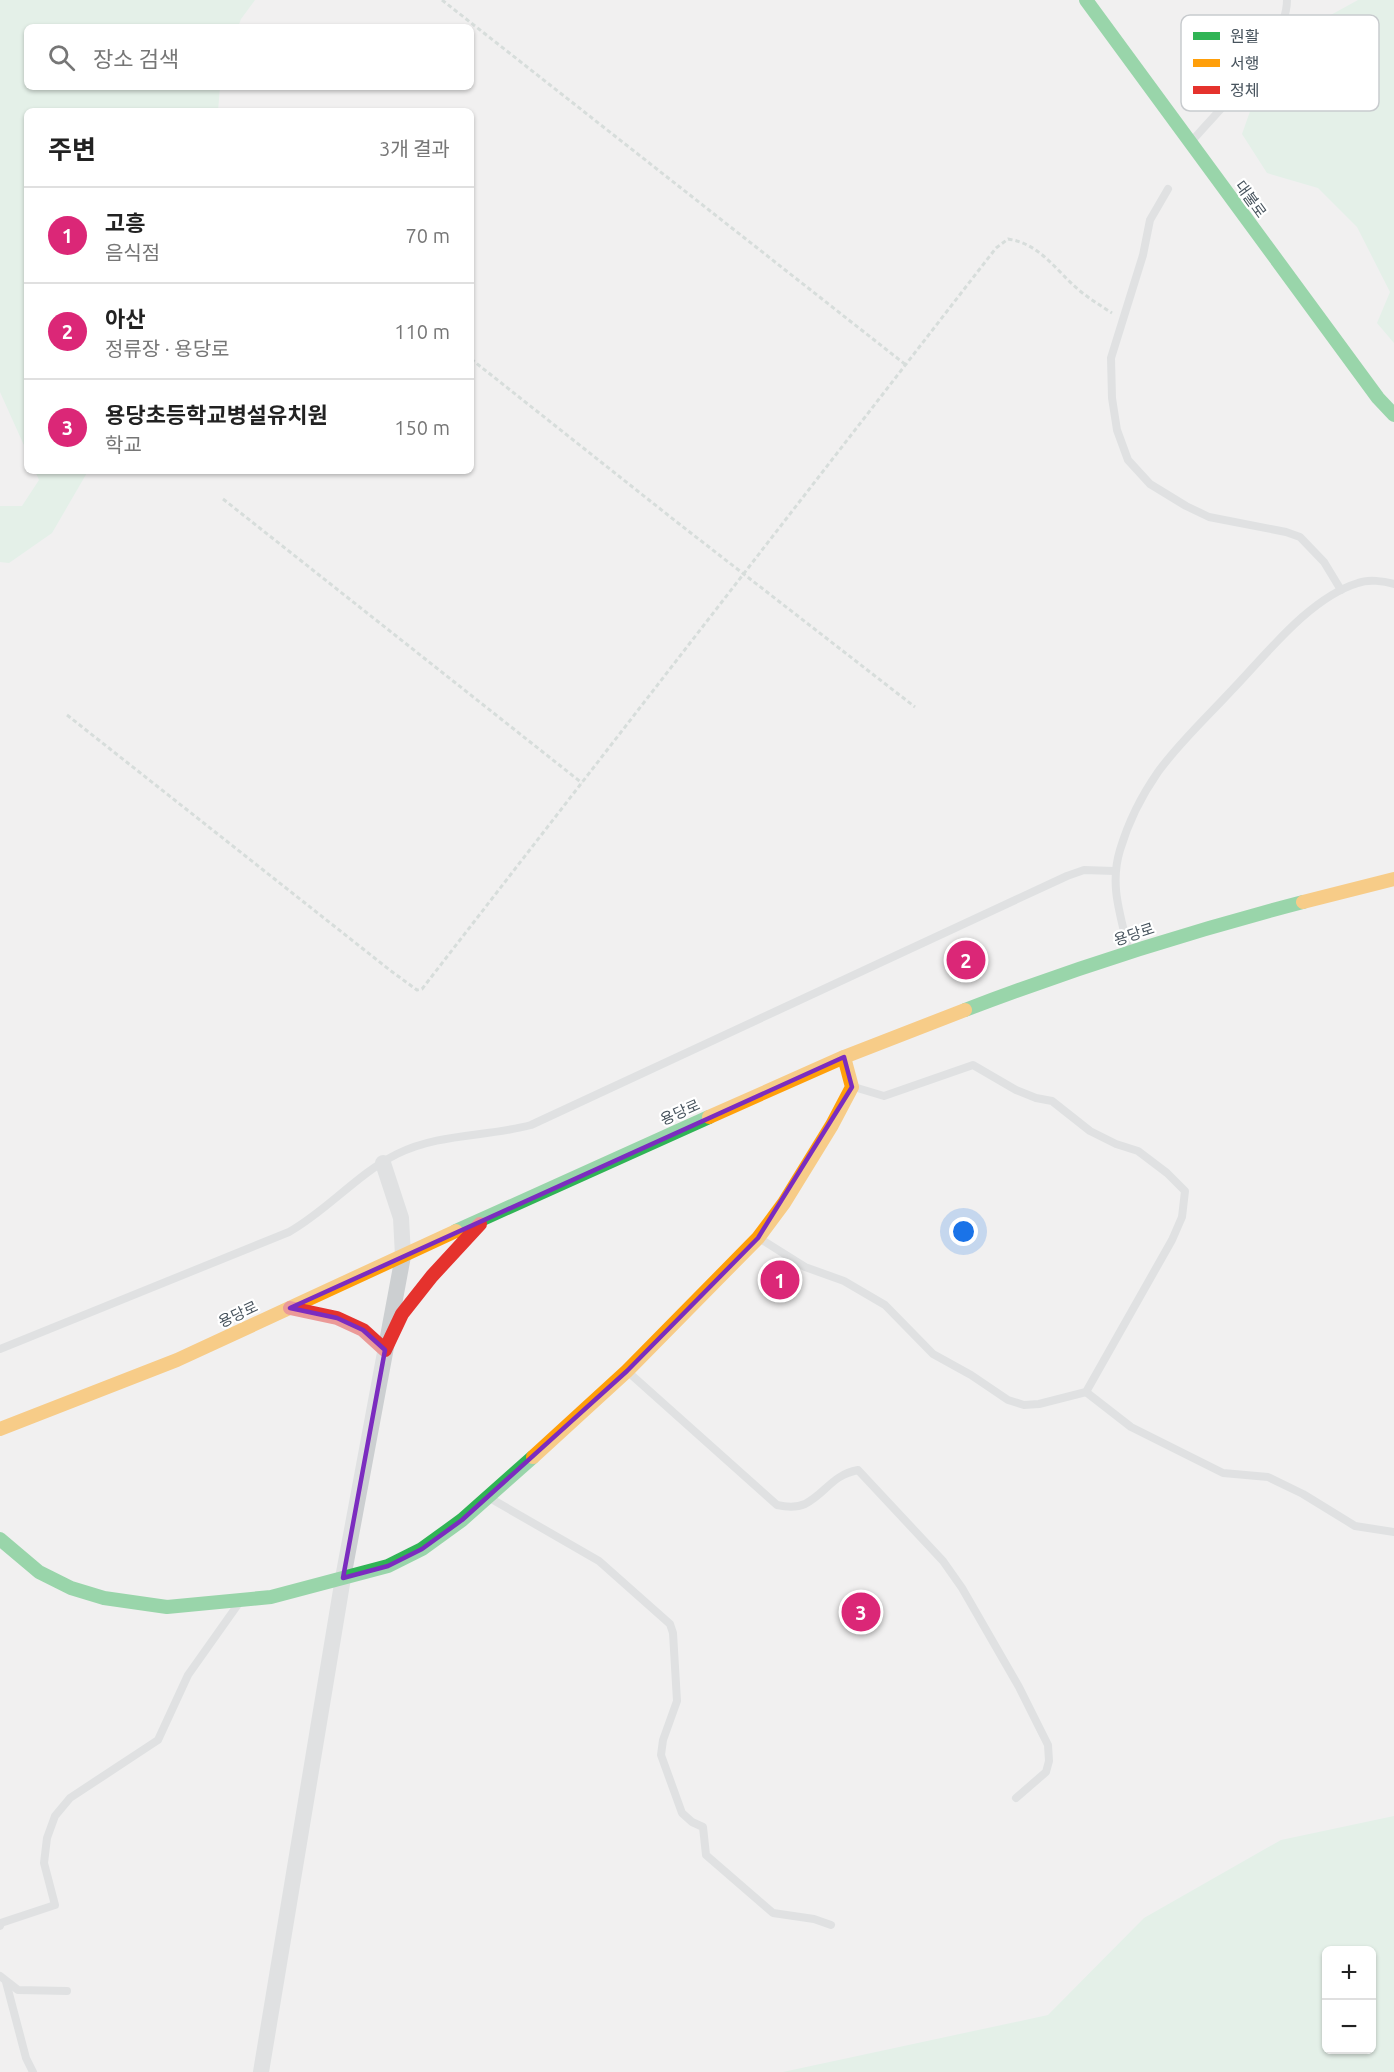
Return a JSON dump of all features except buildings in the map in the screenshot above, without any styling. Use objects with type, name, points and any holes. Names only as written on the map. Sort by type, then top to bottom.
[{"type":"main road","name":"대불로","points":[[1086,0],[1378,398],[1394,415]]},
{"type":"main road","name":"용당로","points":[[0,1429],[177,1360],[844,1056],[1010,993],[1129,952],[1226,922],[1394,879]]},
{"type":"main road","points":[[0,1539],[39,1572],[70,1588],[104,1598],[166,1607],[271,1597],[388,1566],[422,1549],[462,1520],[627,1371],[758,1238],[784,1203],[832,1125],[852,1086],[844,1056]]},
{"type":"main road","points":[[290,1308],[337,1318],[363,1330],[386,1350],[402,1314],[432,1276],[488,1217]]},
{"type":"street","points":[[261,2072],[342,1578],[403,1256],[400,1218],[383,1163]]},
{"type":"lane","points":[[1285,15],[1287,0]]},
{"type":"lane","points":[[1190,144],[1218,111]]},
{"type":"lane","points":[[1167,189],[1150,220],[1143,255],[1111,358],[1112,398],[1117,430],[1128,459],[1150,484],[1186,506],[1209,516],[1300,537],[1324,562],[1341,590]]},
{"type":"lane","points":[[1129,952],[1115,888],[1114,871],[1120,847],[1136,811],[1159,771],[1199,725],[1305,614],[1341,590],[1360,582],[1386,581],[1394,584]]},
{"type":"lane","points":[[0,1349],[290,1232],[302,1225],[358,1179],[396,1154],[428,1142],[531,1125],[1067,876],[1084,870],[1114,871]]},
{"type":"lane","points":[[758,1238],[805,1267],[844,1281],[885,1305],[933,1354],[970,1375],[1008,1401],[1024,1405],[1039,1404],[1086,1392],[1172,1240],[1182,1217],[1185,1191],[1167,1173],[1138,1151],[1116,1144],[1090,1131],[1052,1101],[1036,1098],[1016,1089],[973,1065],[884,1096],[852,1086]]},
{"type":"lane","points":[[627,1371],[777,1505],[791,1507],[805,1504],[844,1473],[858,1470],[943,1561],[962,1588],[1019,1687],[1048,1745],[1049,1761],[1046,1772],[1016,1798]]},
{"type":"lane","points":[[1086,1392],[1131,1427],[1223,1473],[1268,1477],[1303,1494],[1355,1526],[1394,1532]]},
{"type":"lane","points":[[488,1497],[599,1561],[670,1624],[673,1634],[677,1701],[663,1740],[661,1755],[682,1813],[692,1822],[703,1827],[706,1855],[773,1913],[814,1919],[831,1925]]},
{"type":"lane","points":[[0,1926],[1,1923],[55,1905],[44,1863],[47,1838],[56,1816],[70,1798],[158,1740],[188,1675],[241,1600]]},
{"type":"lane","points":[[3,1979],[18,1990],[67,1990]]},
{"type":"lane","points":[[3,1979],[26,2058],[33,2072]]},
{"type":"path","points":[[442,0],[473,24]]},
{"type":"path","points":[[474,25],[906,365]]},
{"type":"path","points":[[67,715],[417,990],[422,989],[996,248],[1008,239],[1022,241],[1054,265],[1080,292],[1123,321]]},
{"type":"path","points":[[474,361],[915,707]]},
{"type":"path","points":[[223,499],[582,783]]},
{"type":"highlighted area","points":[[844,1057],[852,1087],[758,1238],[627,1371],[462,1520],[422,1549],[388,1566],[343,1578],[385,1350],[363,1330],[337,1318],[290,1308]]},
{"type":"green space","points":[[0,0],[255,0],[239,24],[24,24],[24,90],[220,90],[218,108],[24,108],[24,445],[0,392]]},
{"type":"green space","points":[[1358,0],[1394,0],[1394,343],[1377,323],[1390,292],[1357,227],[1318,188],[1267,173],[1242,134],[1250,111],[1379,111],[1379,15],[1331,15]]},
{"type":"green space","points":[[36,474],[86,474],[52,533],[9,563],[0,562],[0,506],[22,506],[39,480]]},
{"type":"green space","points":[[1394,1816],[1394,2072],[783,2072],[1048,2015],[1144,1918],[1281,1840]]},
{"type":"traffic: fast","points":[[1086,0],[1378,398],[1394,415]]},
{"type":"traffic: fast","points":[[965,1010],[1132,952],[1303,902]]},
{"type":"traffic: fast","points":[[456,1231],[709,1117]]},
{"type":"traffic: fast","points":[[0,1539],[39,1572],[71,1588],[104,1598],[167,1607],[271,1597],[388,1566],[422,1549],[462,1520],[533,1457]]},
{"type":"traffic: slow","points":[[1303,902],[1394,879]]},
{"type":"traffic: slow","points":[[709,1117],[844,1057],[965,1010]]},
{"type":"traffic: slow","points":[[533,1457],[627,1371],[758,1238],[784,1203],[832,1125],[852,1087],[844,1057]]},
{"type":"traffic: slow","points":[[0,1429],[177,1360],[456,1231]]},
{"type":"traffic: jam","points":[[290,1308],[337,1318],[363,1330],[385,1350],[402,1314],[432,1276],[480,1224]]},
{"type":"place","name":"아산","points":[[966,960]]},
{"type":"place","name":"고흥","points":[[780,1280]]},
{"type":"place","name":"용당초등학교병설유치원","points":[[861,1612]]}]
